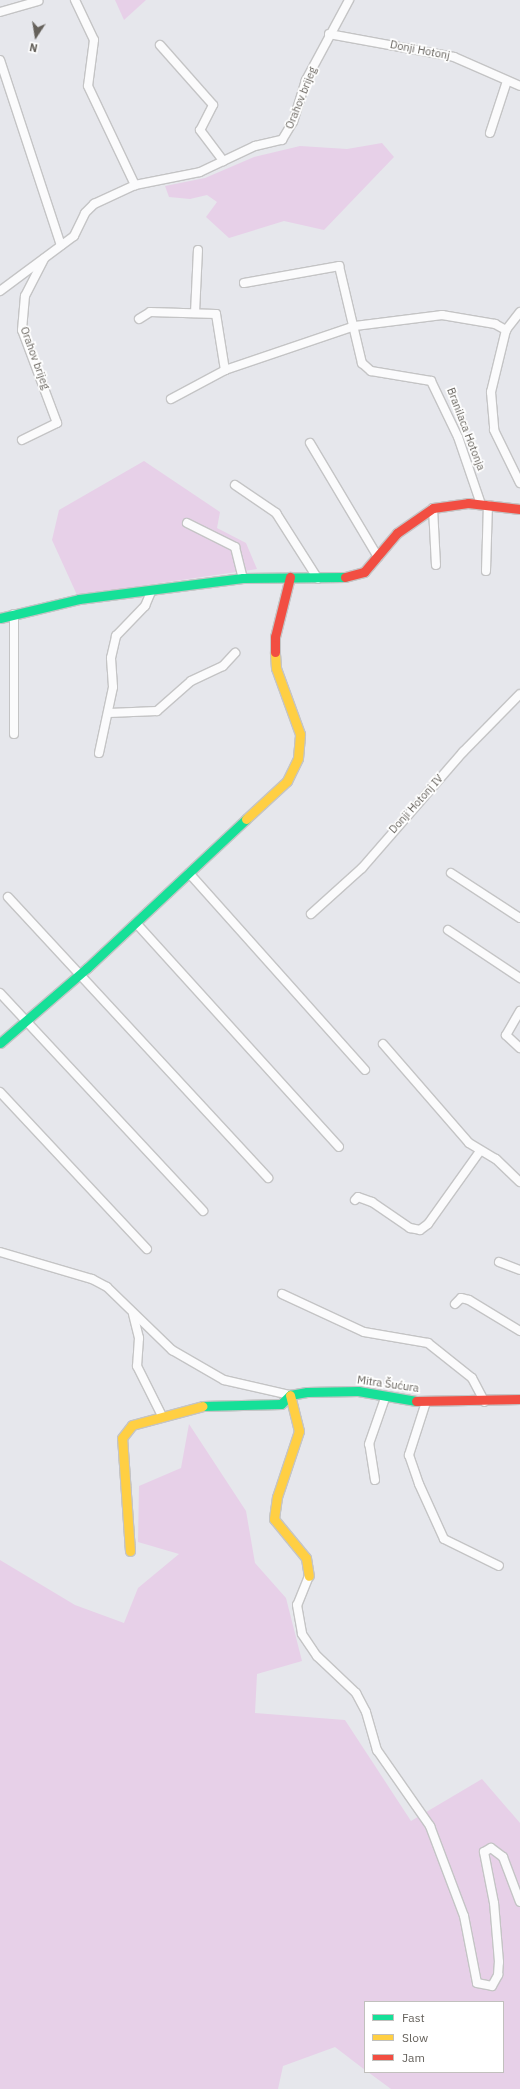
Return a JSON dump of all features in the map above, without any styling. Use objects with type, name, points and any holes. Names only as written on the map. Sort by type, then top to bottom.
[{"type":"street","points":[[75,0],[94,40],[88,86],[135,185]]},
{"type":"street","name":"Orahov brijeg","points":[[0,291],[78,231],[88,209],[135,185],[200,172],[255,146],[282,140],[329,34],[349,0]]},
{"type":"street","points":[[0,12],[38,1]]},
{"type":"street","name":"Donji Hotonj","points":[[329,34],[454,56],[520,86]]},
{"type":"street","points":[[160,45],[213,105],[200,130],[223,161]]},
{"type":"street","points":[[0,60],[61,245]]},
{"type":"street","points":[[490,133],[507,81]]},
{"type":"street","points":[[195,313],[198,250]]},
{"type":"street","name":"Orahov brijeg","points":[[22,440],[57,423],[22,325],[25,296],[45,257]]},
{"type":"street","name":"Branilaca Hotonja","points":[[244,283],[339,266],[355,326],[359,355],[365,368],[381,374],[423,377],[438,389],[484,504],[486,571]]},
{"type":"street","points":[[139,319],[150,312],[213,312],[218,317],[225,370]]},
{"type":"street","points":[[520,312],[506,330],[492,382],[494,430],[520,483]]},
{"type":"street","points":[[171,399],[225,370],[248,364],[355,326],[442,315],[495,324],[506,330]]},
{"type":"street","points":[[310,443],[378,557]]},
{"type":"street","points":[[235,485],[276,513],[318,579]]},
{"type":"street","points":[[0,618],[79,599],[151,592],[243,578],[355,578],[378,557],[397,533],[433,508],[484,504],[520,509]]},
{"type":"street","points":[[433,508],[436,565]]},
{"type":"street","points":[[187,523],[235,547],[243,578]]},
{"type":"street","points":[[0,1043],[27,1022],[78,976],[279,790],[298,758],[300,734],[280,682],[275,652],[276,631],[290,577]]},
{"type":"street","points":[[99,754],[109,713],[113,687],[111,658],[116,636],[145,606],[151,592]]},
{"type":"street","points":[[14,614],[14,734]]},
{"type":"street","points":[[109,713],[157,711],[191,682],[223,666],[235,653]]},
{"type":"street","name":"Donji Hotonj IV","points":[[311,914],[362,868],[463,752],[520,694]]},
{"type":"street","points":[[189,873],[365,1070]]},
{"type":"street","points":[[451,874],[520,918]]},
{"type":"street","points":[[8,897],[78,976],[268,1178]]},
{"type":"street","points":[[136,923],[339,1147]]},
{"type":"street","points":[[448,930],[520,978]]},
{"type":"street","points":[[0,993],[203,1211]]},
{"type":"street","points":[[520,1011],[506,1035],[520,1048]]},
{"type":"street","points":[[383,1044],[447,1121],[480,1151],[496,1159],[520,1182]]},
{"type":"street","points":[[0,1092],[147,1249]]},
{"type":"street","points":[[355,1200],[368,1200],[410,1228],[420,1230],[428,1224],[480,1151]]},
{"type":"street","points":[[0,1252],[92,1279],[107,1287],[133,1314],[172,1350],[224,1380],[290,1395],[299,1431],[277,1497],[274,1519],[306,1558],[309,1576],[297,1605],[302,1634],[317,1656],[356,1693],[366,1712],[376,1750],[430,1826],[464,1916],[477,1983],[492,1986],[499,1969],[494,1903],[484,1852],[491,1848],[503,1857],[520,1902]]},
{"type":"street","points":[[499,1262],[520,1270]]},
{"type":"street","points":[[282,1294],[364,1332],[428,1343],[472,1378],[485,1402]]},
{"type":"street","points":[[455,1304],[460,1298],[469,1300],[520,1331]]},
{"type":"street","points":[[133,1314],[140,1338],[137,1366],[162,1414]]},
{"type":"street","name":"Mitra Šućura","points":[[130,1551],[122,1438],[132,1425],[162,1414],[220,1403],[280,1404],[290,1395],[358,1391],[385,1398],[426,1402],[485,1402],[520,1399]]},
{"type":"street","points":[[375,1480],[368,1444],[385,1398]]},
{"type":"street","points":[[426,1402],[409,1455],[419,1484],[444,1539],[499,1566]]},
{"type":"shaded area","points":[[115,0],[146,0],[124,20]]},
{"type":"shaded area","points":[[382,143],[394,157],[324,230],[284,221],[229,238],[206,217],[217,202],[207,195],[190,199],[169,197],[165,186],[205,178],[254,157],[300,146],[347,149]]},
{"type":"shaded area","points":[[144,461],[220,512],[217,528],[246,543],[257,569],[77,595],[52,540],[59,510]]},
{"type":"shaded area","points":[[189,1424],[246,1511],[255,1563],[286,1598],[302,1661],[257,1674],[255,1713],[345,1720],[411,1821],[482,1779],[520,1823],[520,2089],[391,2089],[369,2073],[504,2073],[504,2001],[364,2001],[364,2069],[335,2047],[283,2066],[278,2089],[0,2089],[0,1560],[75,1605],[124,1623],[138,1588],[179,1554],[138,1542],[139,1486],[181,1468]]},
{"type":"traffic: fast","points":[[0,618],[79,599],[243,578],[345,577]]},
{"type":"traffic: fast","points":[[0,1043],[87,968],[246,819]]},
{"type":"traffic: fast","points":[[203,1406],[281,1404],[290,1395],[307,1392],[358,1391],[416,1401]]},
{"type":"traffic: slow","points":[[246,819],[287,781],[298,758],[300,734],[276,668],[275,652]]},
{"type":"traffic: slow","points":[[290,1395],[299,1431],[277,1497],[274,1519],[306,1558],[309,1576]]},
{"type":"traffic: slow","points":[[130,1551],[122,1438],[132,1425],[203,1406]]},
{"type":"traffic: jam","points":[[345,577],[364,572],[397,533],[433,508],[468,503],[520,509]]},
{"type":"traffic: jam","points":[[275,652],[275,637],[290,577]]},
{"type":"traffic: jam","points":[[416,1401],[520,1399]]}]
